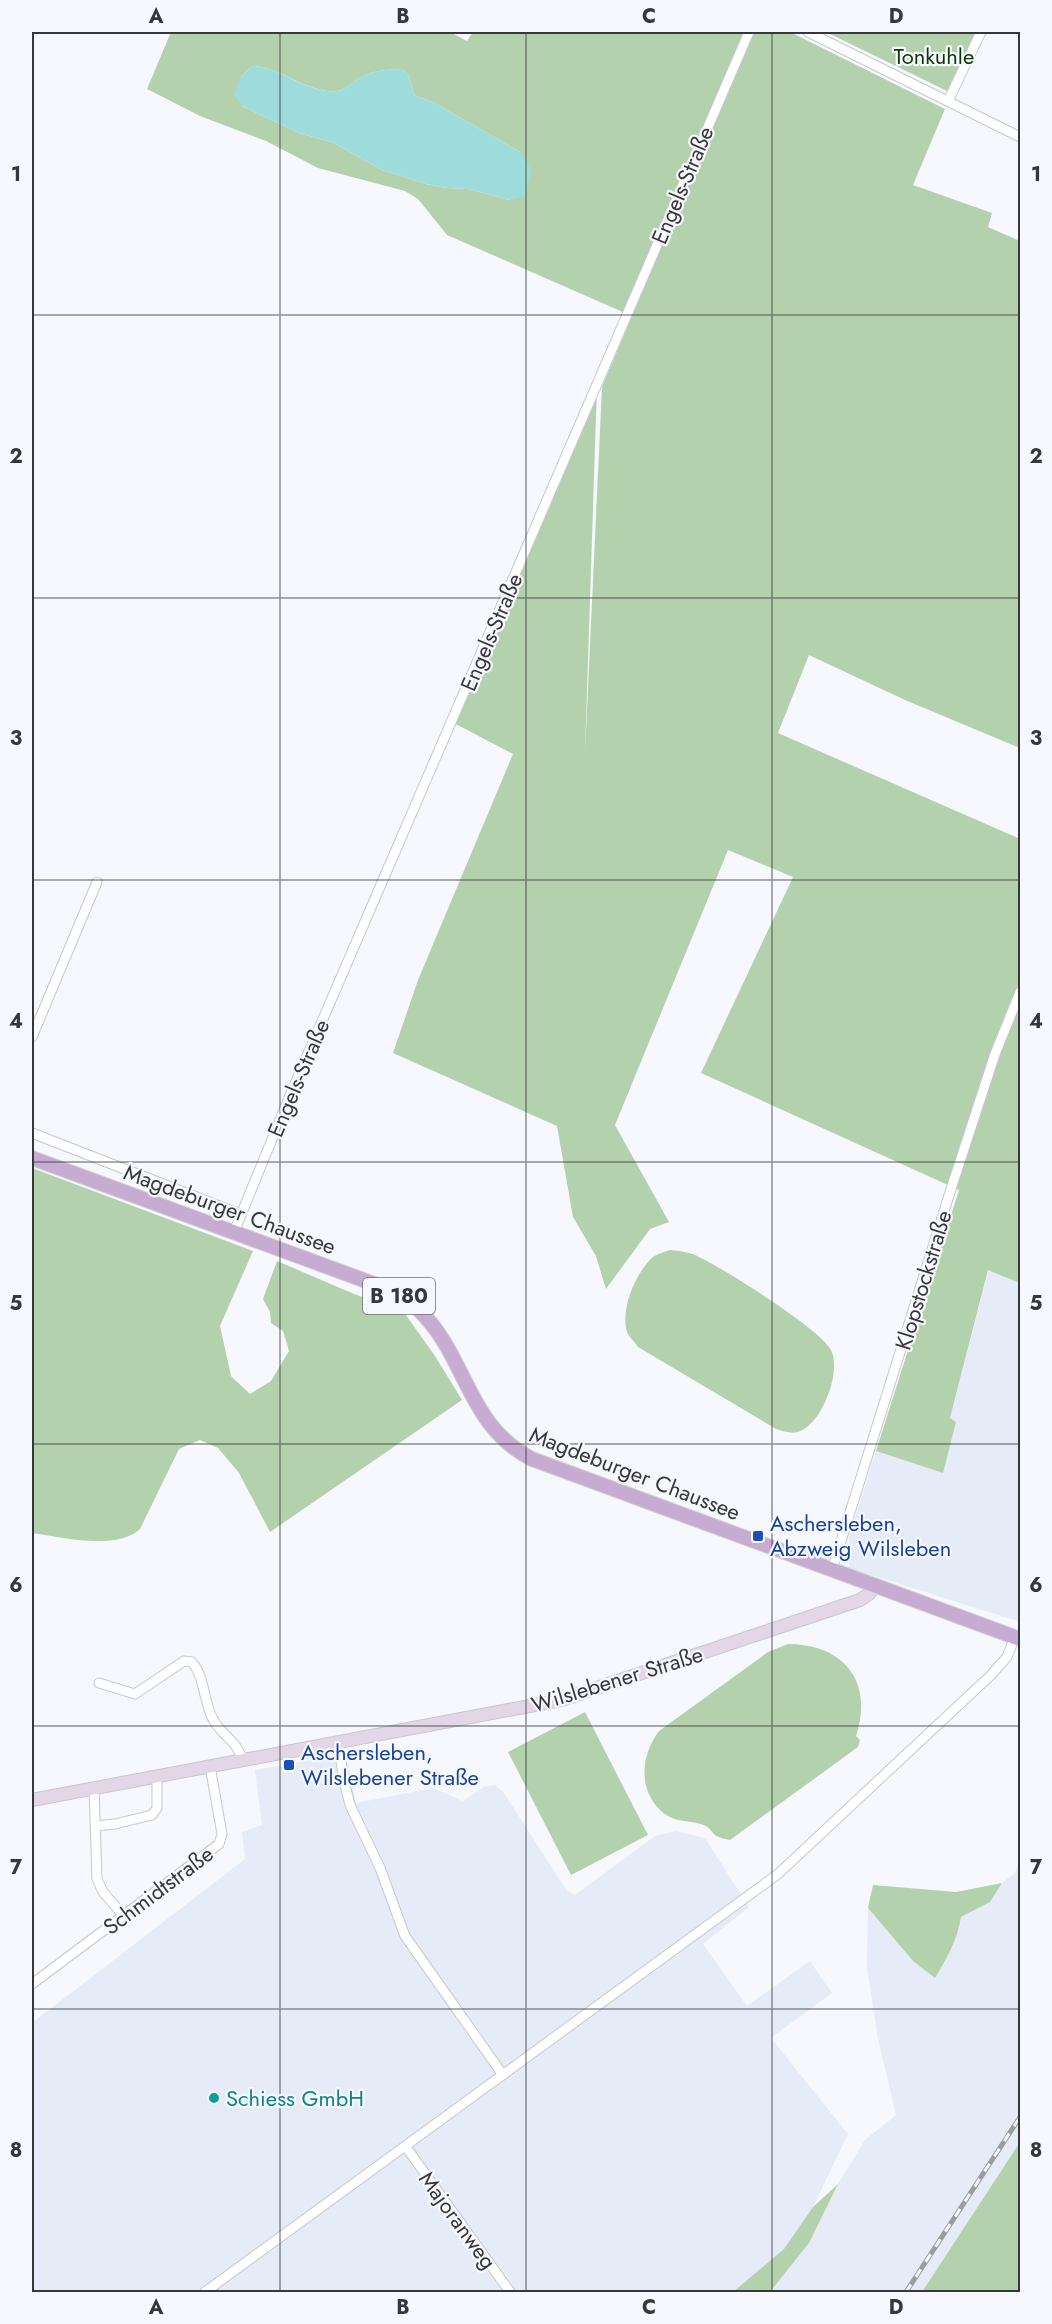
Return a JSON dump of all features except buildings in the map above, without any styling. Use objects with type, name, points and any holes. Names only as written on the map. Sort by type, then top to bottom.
[{"type":"main road","name":"Magdeburger Chaussee","points":[[32,1158],[377,1285],[407,1300],[426,1318],[443,1340],[478,1407],[493,1430],[523,1454],[560,1470],[1018,1638]]},
{"type":"street","name":"Engels-Straße","points":[[234,1232],[749,32]]},
{"type":"street","points":[[808,32],[1020,137]]},
{"type":"street","points":[[948,101],[981,32]]},
{"type":"street","points":[[32,1037],[97,882]]},
{"type":"street","name":"Klopstockstraße","points":[[832,1570],[995,1054],[1019,997]]},
{"type":"street","points":[[32,1133],[240,1214]]},
{"type":"street","name":"Wilslebener Straße","points":[[32,1800],[532,1706],[589,1692],[860,1600],[869,1594],[874,1586]]},
{"type":"street","points":[[205,2292],[777,1874],[991,1675],[1007,1657],[1018,1638]]},
{"type":"street","points":[[99,1683],[135,1694],[184,1661],[192,1662],[201,1676],[214,1721],[236,1747],[242,1760]]},
{"type":"street","points":[[338,1742],[350,1805],[380,1868],[405,1936],[503,2075]]},
{"type":"street","name":"Schmidtstraße","points":[[32,1984],[219,1844],[222,1839],[210,1766]]},
{"type":"street","points":[[96,1826],[152,1815],[157,1808],[157,1776]]},
{"type":"street","points":[[89,1788],[96,1826],[97,1879],[103,1892],[123,1915]]},
{"type":"street","name":"Majoranweg","points":[[406,2147],[510,2292]]},
{"type":"shaded area","points":[[989,1269],[1020,1283],[1020,1622],[849,1568],[849,1537],[876,1451],[943,1473],[950,1418]]},
{"type":"shaded area","points":[[346,1754],[356,1803],[433,1788],[463,1801],[484,1787],[495,1785],[504,1793],[567,1891],[575,1895],[655,1836],[676,1831],[705,1838],[749,1907],[703,1944],[747,2006],[810,1961],[832,1993],[771,2038],[848,2134],[813,2207],[785,2249],[733,2292],[32,2292],[32,2023],[245,1859],[242,1832],[262,1825],[255,1770]]},
{"type":"shaded area","points":[[1020,1857],[1020,2142],[922,2292],[770,2292],[809,2243],[838,2184],[865,2140],[896,2115],[878,2039],[867,1968],[868,1908],[913,1961],[944,1964],[960,1927],[961,1917],[990,1902],[1002,1883],[1015,1873]]},
{"type":"green space","points":[[171,32],[450,32],[467,41],[473,32],[790,32],[945,109],[913,185],[992,213],[988,227],[1020,241],[1020,748],[905,700],[809,655],[778,733],[1020,839],[1020,982],[1009,1005],[1020,1016],[1020,1283],[988,1270],[950,1418],[956,1422],[943,1473],[876,1451],[959,1190],[701,1073],[793,877],[728,850],[615,1125],[669,1222],[650,1229],[606,1289],[596,1256],[573,1217],[557,1126],[393,1053],[418,980],[513,754],[452,722],[597,385],[585,753],[602,387],[632,316],[447,235],[418,199],[405,191],[318,168],[266,141],[200,116],[147,89]],"holes":[[[252,66],[262,67],[316,89],[327,91],[341,90],[371,73],[403,70],[409,76],[414,95],[433,102],[522,153],[510,200],[468,189],[426,184],[382,170],[334,143],[299,133],[242,106],[241,77]]]},
{"type":"green space","name":"Tonkuhle","points":[[826,32],[976,32],[947,91]]},
{"type":"green space","points":[[32,1168],[253,1251],[220,1326],[231,1376],[250,1394],[271,1381],[289,1351],[283,1331],[271,1323],[270,1312],[263,1299],[277,1261],[354,1294],[403,1311],[435,1356],[462,1400],[270,1532],[239,1473],[218,1448],[200,1440],[179,1449],[140,1529],[130,1536],[88,1541],[32,1533]]},
{"type":"green space","points":[[670,1250],[697,1256],[750,1287],[810,1328],[831,1350],[834,1371],[828,1396],[822,1409],[807,1427],[795,1433],[776,1429],[638,1347],[631,1338],[625,1323],[628,1302],[635,1281],[653,1257]]},
{"type":"green space","points":[[788,1644],[825,1651],[839,1659],[850,1670],[857,1683],[861,1699],[861,1717],[856,1736],[860,1740],[858,1747],[730,1840],[716,1836],[708,1827],[701,1824],[666,1815],[650,1797],[644,1774],[648,1752],[659,1731],[768,1652]]},
{"type":"green space","points":[[585,1712],[648,1835],[571,1875],[508,1752]]},
{"type":"green space","points":[[1002,1883],[990,1902],[961,1917],[954,1941],[935,1978],[913,1961],[868,1908],[873,1885],[956,1892]]},
{"type":"green space","points":[[1020,2142],[1020,2292],[922,2292]]},
{"type":"green space","points":[[838,2184],[809,2243],[770,2292],[733,2292],[784,2249],[813,2207]]},
{"type":"water","points":[[252,66],[272,70],[305,85],[327,91],[341,90],[371,73],[403,70],[409,76],[414,95],[433,102],[522,153],[531,170],[525,196],[510,200],[468,189],[426,184],[382,170],[334,143],[299,133],[242,106],[234,94],[241,77]]},
{"type":"railway","points":[[906,2292],[1020,2117]]},
{"type":"place","name":"Aschersleben, Abzweig Wilsleben","points":[[758,1536]]},
{"type":"place","name":"Aschersleben, Wilslebener Straße","points":[[289,1765]]},
{"type":"place","name":"Schiess GmbH","points":[[214,2098]]}]
